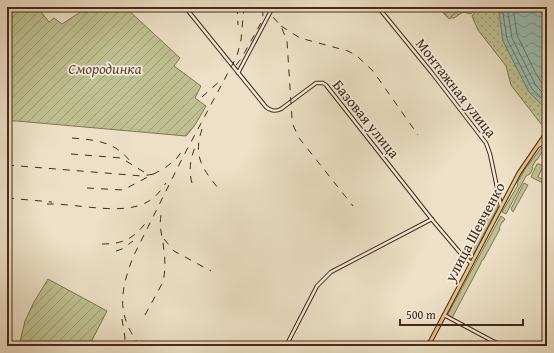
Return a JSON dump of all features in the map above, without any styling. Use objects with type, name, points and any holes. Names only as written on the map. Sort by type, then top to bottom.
[{"type":"main road","name":"улица Шевченко","points":[[428,346],[505,198],[523,166],[536,147],[546,138],[547,132]]},
{"type":"street","name":"Базовая улица","points":[[185,7],[266,107],[275,111],[281,109],[316,83],[323,83],[326,85],[432,219],[461,254],[471,263]]},
{"type":"street","points":[[238,73],[273,7]]},
{"type":"street","name":"Монтажная улица","points":[[378,7],[432,73],[486,143],[490,154],[501,206]]},
{"type":"street","points":[[497,191],[505,198]]},
{"type":"street","points":[[286,346],[317,286],[324,278],[331,272],[432,219]]},
{"type":"street","points":[[444,315],[502,346]]},
{"type":"street","points":[[493,346],[495,342]]},
{"type":"street","points":[[531,346],[547,344]]},
{"type":"green space","name":"Смородинка","points":[[7,7],[37,7],[49,22],[54,18],[62,24],[82,11],[86,13],[95,7],[125,7],[180,58],[174,66],[201,86],[195,98],[206,106],[195,125],[186,136],[7,121]]},
{"type":"green space","points":[[438,7],[477,7],[471,14],[463,12],[454,18],[448,18]]},
{"type":"green space","points":[[439,7],[461,7],[449,19]]},
{"type":"green space","points":[[479,7],[489,7],[499,11],[503,41],[529,92],[547,107],[547,122],[541,124],[511,85],[506,66],[478,30],[472,16]]},
{"type":"green space","points":[[545,143],[545,147],[532,167],[533,168],[530,174],[526,176],[506,214],[502,212],[518,185],[517,183],[525,169]]},
{"type":"green space","points":[[537,164],[543,166],[538,177],[547,180],[547,185],[531,177]]},
{"type":"green space","points":[[524,183],[528,185],[513,212],[511,209]]},
{"type":"green space","points":[[496,202],[498,207],[471,259],[469,259],[464,255],[468,254]]},
{"type":"green space","points":[[501,216],[505,219],[499,228],[500,229],[452,318],[448,316],[448,314]]},
{"type":"green space","points":[[48,279],[107,311],[89,346],[19,346],[25,321],[34,302]]},
{"type":"water","points":[[498,7],[547,7],[547,107],[544,107],[529,92],[503,41]]},
{"type":"railway","points":[[237,7],[238,25]]},
{"type":"railway","points":[[140,346],[127,324],[124,313],[123,292],[125,281],[133,257],[184,155],[237,56],[241,40],[244,7]]},
{"type":"railway","points":[[236,65],[241,59],[262,21],[263,14],[260,7]]},
{"type":"railway","points":[[264,7],[281,26],[287,41],[293,125],[299,138],[353,206]]},
{"type":"railway","points":[[281,26],[300,38],[348,51],[357,56],[373,71],[418,135]]},
{"type":"railway","points":[[202,97],[220,81]]},
{"type":"railway","points":[[202,129],[199,138],[199,154],[207,174],[218,188]]},
{"type":"railway","points":[[72,138],[96,141],[111,145],[124,154],[130,161]]},
{"type":"railway","points":[[192,183],[190,173],[191,163],[196,144]]},
{"type":"railway","points":[[87,188],[123,190],[165,168],[177,158],[182,151]]},
{"type":"railway","points":[[71,154],[121,158],[144,172],[151,172]]},
{"type":"railway","points":[[7,165],[142,176],[154,174]]},
{"type":"railway","points":[[47,204],[114,209],[139,206],[149,201],[166,183]]},
{"type":"railway","points":[[7,198],[52,202]]},
{"type":"railway","points":[[145,315],[163,282],[164,277],[165,258],[160,222],[163,209]]},
{"type":"railway","points":[[102,244],[117,243],[128,239],[133,236],[148,220]]},
{"type":"railway","points":[[164,239],[174,251],[211,271]]},
{"type":"railway","points":[[116,251],[122,249],[133,241]]},
{"type":"railway","points":[[122,319],[125,338],[123,346]]}]
